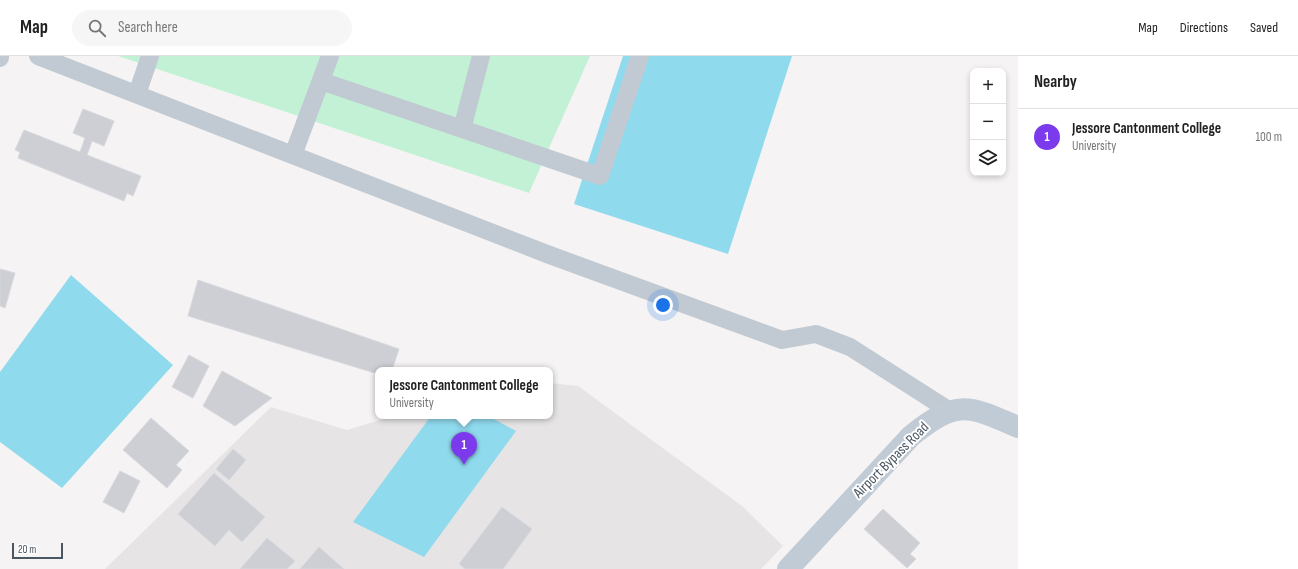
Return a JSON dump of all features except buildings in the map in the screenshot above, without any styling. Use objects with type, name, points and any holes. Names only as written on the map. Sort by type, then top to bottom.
[{"type":"street","points":[[38,56],[547,254],[782,340],[816,334],[850,347],[950,411]]},
{"type":"street","points":[[137,94],[150,56]]},
{"type":"street","points":[[293,155],[330,56]]},
{"type":"street","points":[[462,129],[481,56]]},
{"type":"street","points":[[321,81],[600,176],[640,56]]},
{"type":"street","name":"Airport Bypass Road","points":[[788,569],[911,436],[932,419],[950,411],[962,409],[981,412],[1018,427]]},
{"type":"shaded area","points":[[553,383],[578,386],[742,506],[783,546],[761,569],[503,569],[532,529],[502,507],[459,564],[465,569],[344,569],[319,547],[300,569],[287,569],[294,561],[267,538],[240,569],[105,569],[271,407],[347,430],[384,419],[553,419]],"holes":[[[233,450],[246,460],[229,480],[216,469]],[[214,473],[264,517],[242,542],[229,530],[215,546],[178,514]]]},
{"type":"green space","points":[[118,56],[590,56],[529,193]]},
{"type":"water","points":[[623,56],[792,56],[728,254],[574,204]]},
{"type":"water","points":[[71,275],[173,365],[62,488],[0,442],[0,372]]},
{"type":"water","points":[[429,419],[494,419],[516,431],[424,557],[353,522]]},
{"type":"place","name":"Jessore Cantonment College","points":[[464,465]]}]
